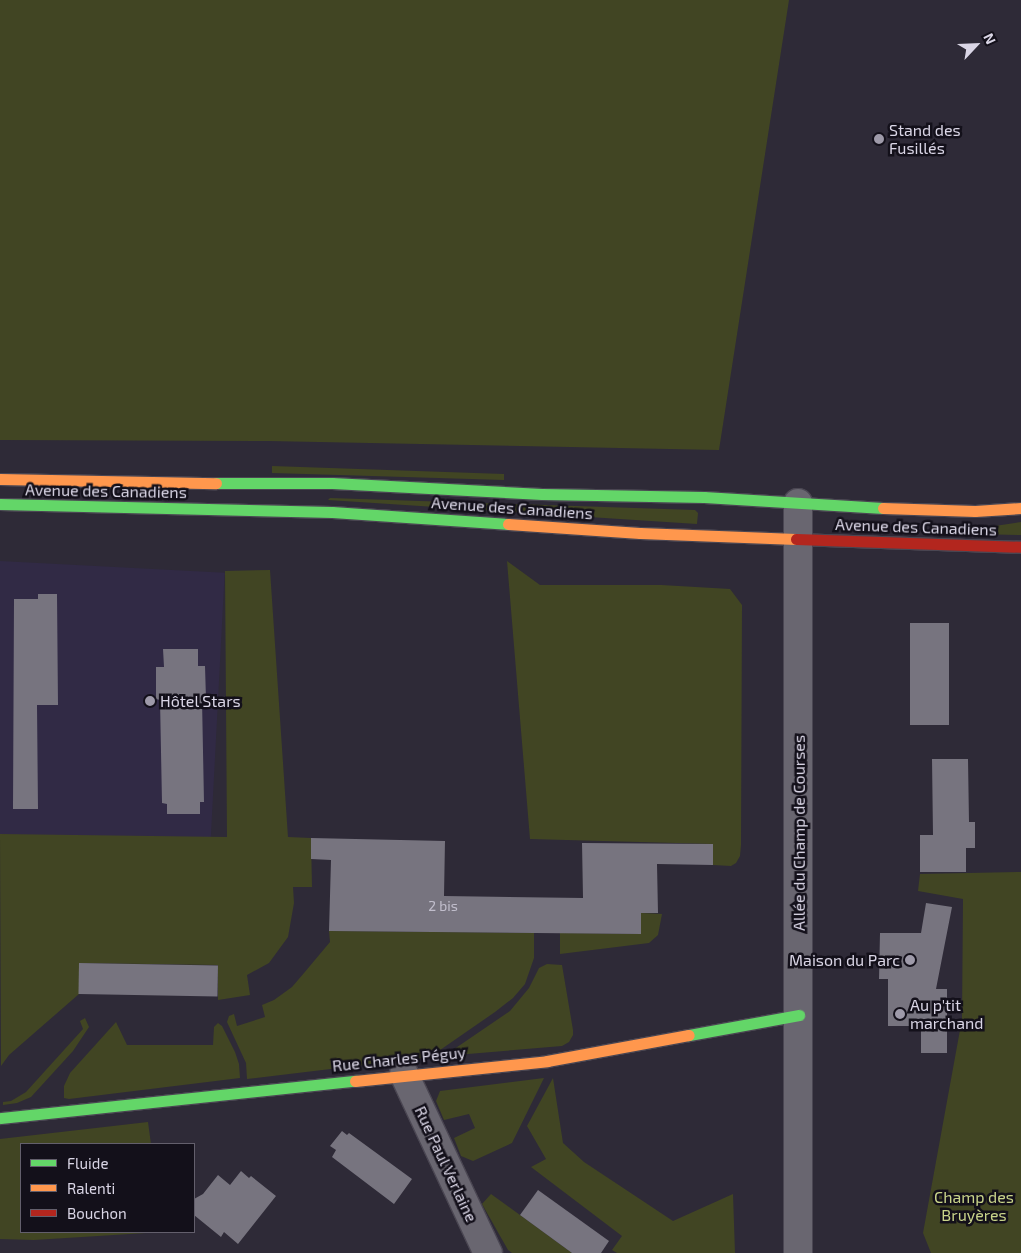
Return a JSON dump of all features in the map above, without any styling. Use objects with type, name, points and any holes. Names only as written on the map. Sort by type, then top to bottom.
[{"type":"main road","name":"Avenue des Canadiens","points":[[0,479],[230,484],[332,483],[542,494],[798,503],[853,508],[975,511],[1021,508]]},
{"type":"main road","name":"Avenue des Canadiens","points":[[0,504],[332,512],[640,533],[1021,547]]},
{"type":"main road","name":"Rue Charles Péguy","points":[[0,1118],[572,1057],[799,1015]]},
{"type":"street","name":"Allée du Champ de Courses","points":[[798,503],[798,1253]]},
{"type":"street","name":"Rue Paul Verlaine","points":[[404,1074],[488,1253]]},
{"type":"shaded area","points":[[0,561],[225,573],[210,845],[0,834]]},
{"type":"green space","points":[[0,0],[789,0],[719,450],[268,441],[0,440]]},
{"type":"green space","points":[[272,466],[504,474],[504,480],[272,473]]},
{"type":"green space","points":[[330,498],[695,510],[698,513],[697,524],[328,500]]},
{"type":"green space","points":[[1021,522],[1021,535],[930,533],[930,527],[975,529]]},
{"type":"green space","points":[[507,561],[540,585],[661,585],[730,589],[742,605],[741,845],[740,856],[736,863],[731,866],[713,865],[713,844],[530,839]]},
{"type":"green space","points":[[270,570],[288,837],[311,838],[312,887],[293,887],[294,903],[288,937],[269,963],[247,975],[250,995],[218,1000],[218,965],[79,963],[79,994],[9,1055],[1,1066],[0,834],[227,837],[225,571]]},
{"type":"green space","name":"Champ des Bruyères","points":[[1021,872],[1021,1253],[931,1253],[923,1233],[962,1019],[963,899],[918,891],[920,874]]},
{"type":"green space","points":[[641,913],[662,914],[658,935],[649,943],[560,954],[560,933],[640,934]]},
{"type":"green space","points":[[329,931],[534,933],[534,958],[525,984],[513,998],[430,1057],[247,1079],[246,1063],[227,1022],[229,1016],[234,1014],[237,1026],[265,1017],[262,1005],[274,1000],[292,987],[330,942]]},
{"type":"green space","points":[[547,964],[562,965],[573,1030],[573,1035],[569,1042],[562,1046],[444,1056],[510,1011],[529,988],[539,968]]},
{"type":"green space","points":[[85,1018],[89,1027],[73,1051],[31,1097],[17,1103],[3,1105],[3,1102],[11,1101],[26,1092],[83,1029],[80,1021]]},
{"type":"green space","points":[[116,1022],[127,1045],[213,1045],[214,1027],[218,1023],[222,1026],[235,1052],[239,1064],[240,1078],[69,1099],[64,1098],[64,1086],[70,1073]]},
{"type":"green space","points":[[544,1078],[512,1143],[473,1161],[461,1156],[454,1138],[475,1128],[469,1114],[444,1120],[436,1101],[440,1091]]},
{"type":"green space","points":[[553,1078],[563,1143],[584,1162],[673,1221],[733,1194],[735,1253],[617,1253],[612,1250],[622,1236],[531,1167],[546,1159],[527,1126]]},
{"type":"green space","points":[[148,1122],[151,1143],[20,1143],[20,1233],[146,1233],[34,1240],[0,1239],[0,1139]]},
{"type":"green space","points":[[491,1194],[572,1253],[512,1253],[508,1250],[482,1204]]},
{"type":"building","points":[[38,594],[57,594],[58,705],[37,705],[38,809],[13,809],[14,599],[38,599]]},
{"type":"building","points":[[910,623],[949,623],[949,725],[910,725]]},
{"type":"building","points":[[163,649],[198,649],[198,666],[205,666],[206,699],[202,699],[204,802],[200,802],[200,814],[167,814],[167,804],[162,803],[160,700],[156,699],[156,667],[164,667]]},
{"type":"building","points":[[932,759],[968,759],[969,822],[975,822],[975,848],[966,848],[966,872],[920,872],[920,835],[933,835]]},
{"type":"building","points":[[311,838],[445,841],[444,896],[583,898],[582,843],[713,844],[713,865],[657,864],[658,913],[641,913],[641,934],[329,931],[331,860],[311,859]]},
{"type":"building","name":"Maison du Parc","points":[[926,903],[952,907],[936,989],[947,989],[947,1053],[921,1053],[921,1026],[888,1026],[888,979],[879,979],[880,933],[921,933]]},
{"type":"building","points":[[79,963],[218,965],[217,996],[78,994]]},
{"type":"building","points":[[342,1131],[347,1135],[349,1133],[412,1179],[394,1204],[332,1157],[336,1150],[330,1146]]},
{"type":"building","points":[[241,1171],[249,1178],[251,1176],[276,1196],[238,1244],[224,1232],[221,1237],[195,1216],[195,1198],[203,1194],[218,1175],[230,1185]]},
{"type":"building","points":[[538,1190],[609,1241],[601,1253],[572,1253],[520,1215]]},
{"type":"traffic: fast","points":[[216,483],[332,483],[542,494],[704,497],[883,508]]},
{"type":"traffic: fast","points":[[0,504],[332,512],[508,524]]},
{"type":"traffic: fast","points":[[689,1035],[799,1015]]},
{"type":"traffic: fast","points":[[0,1118],[355,1081]]},
{"type":"traffic: slow","points":[[0,479],[216,483]]},
{"type":"traffic: slow","points":[[883,508],[975,511],[1021,508]]},
{"type":"traffic: slow","points":[[508,524],[640,533],[796,539]]},
{"type":"traffic: slow","points":[[355,1081],[547,1061],[689,1035]]},
{"type":"traffic: jam","points":[[796,539],[1021,547]]},
{"type":"place","name":"Stand des Fusillés","points":[[879,139]]},
{"type":"place","name":"Hôtel Stars","points":[[150,701]]},
{"type":"place","name":"Maison du Parc","points":[[910,960]]},
{"type":"place","name":"Au p'tit marchand","points":[[900,1014]]}]
